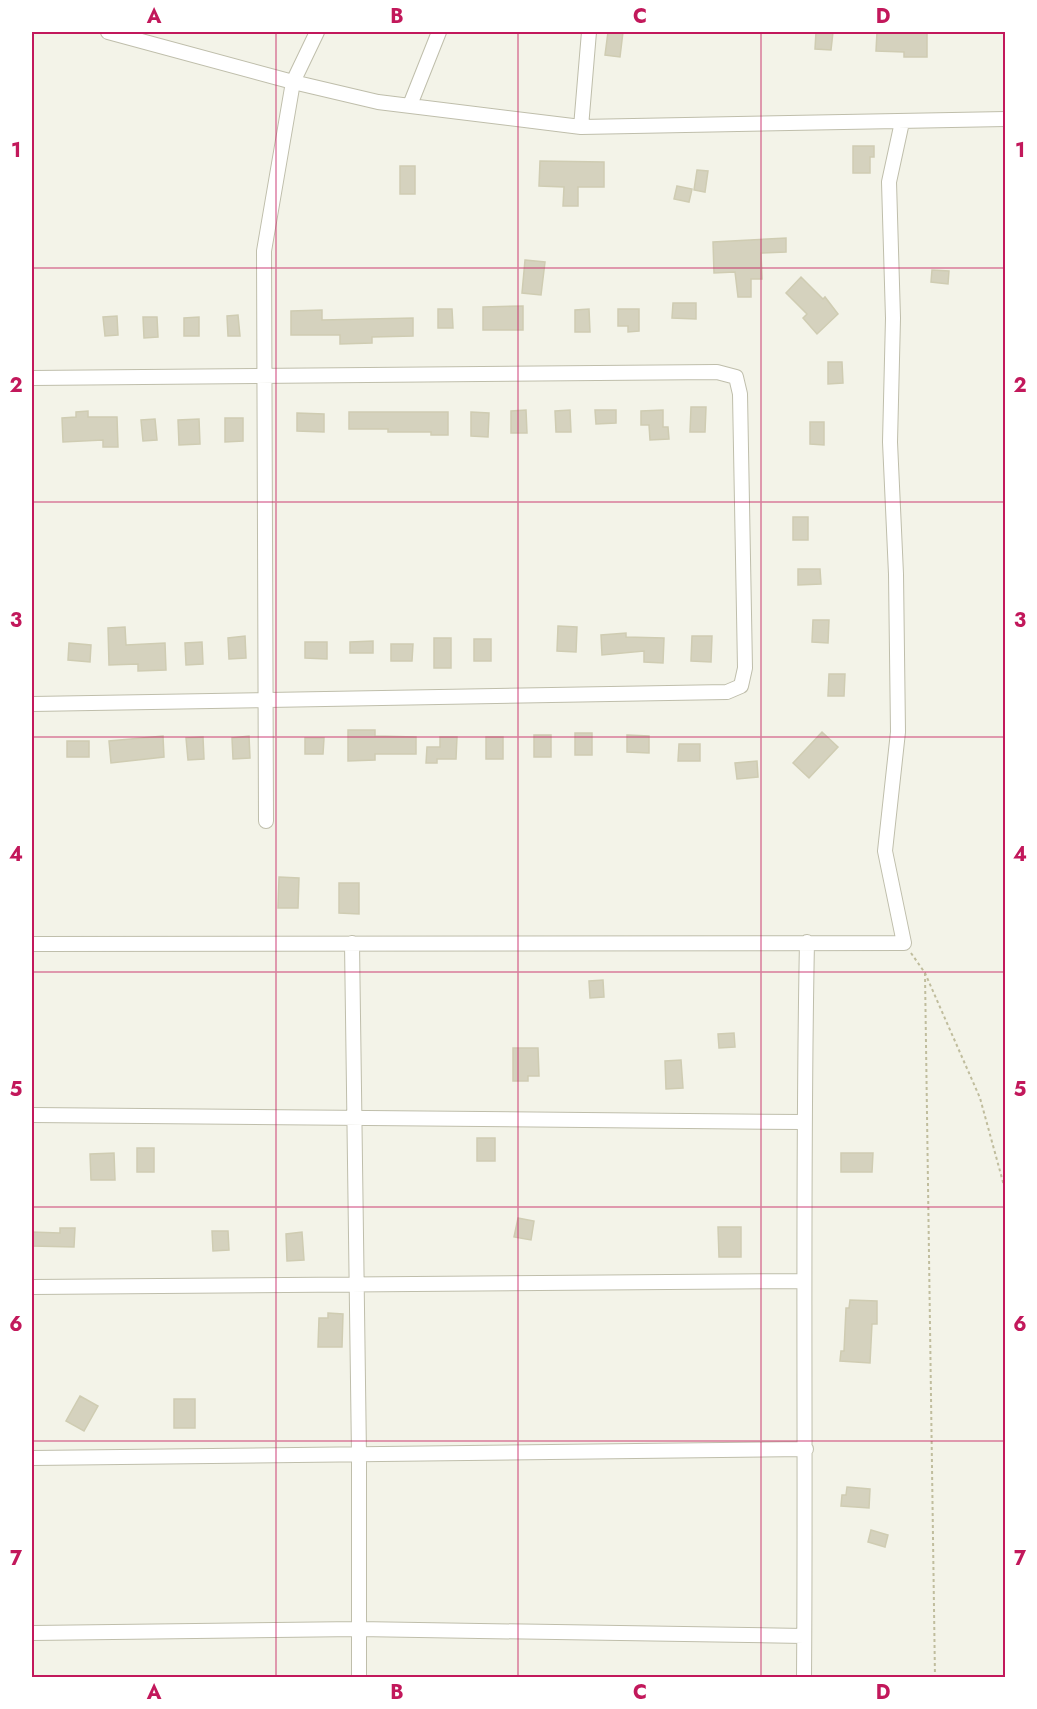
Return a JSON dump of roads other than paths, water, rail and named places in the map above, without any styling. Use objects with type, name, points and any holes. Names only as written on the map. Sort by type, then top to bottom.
[{"type":"street","points":[[108,32],[293,82],[378,102],[581,127],[1005,119]]},
{"type":"street","points":[[266,821],[264,251],[293,82],[317,32]]},
{"type":"street","points":[[410,105],[439,32]]},
{"type":"street","points":[[581,127],[589,32]]},
{"type":"street","points":[[32,944],[904,943],[885,851],[898,732],[897,585],[890,442],[893,318],[889,183],[902,122]]},
{"type":"street","points":[[32,378],[717,372],[736,377],[740,394],[745,668],[741,686],[727,692],[32,704]]},
{"type":"street","points":[[804,1677],[807,1449],[803,1122],[807,942]]},
{"type":"street","points":[[352,943],[359,1455],[359,1677]]},
{"type":"street","points":[[32,1115],[355,1120],[803,1122]]},
{"type":"street","points":[[32,1287],[356,1287],[804,1281]]},
{"type":"street","points":[[32,1458],[807,1449]]},
{"type":"street","points":[[32,1633],[358,1629],[804,1636]]}]
